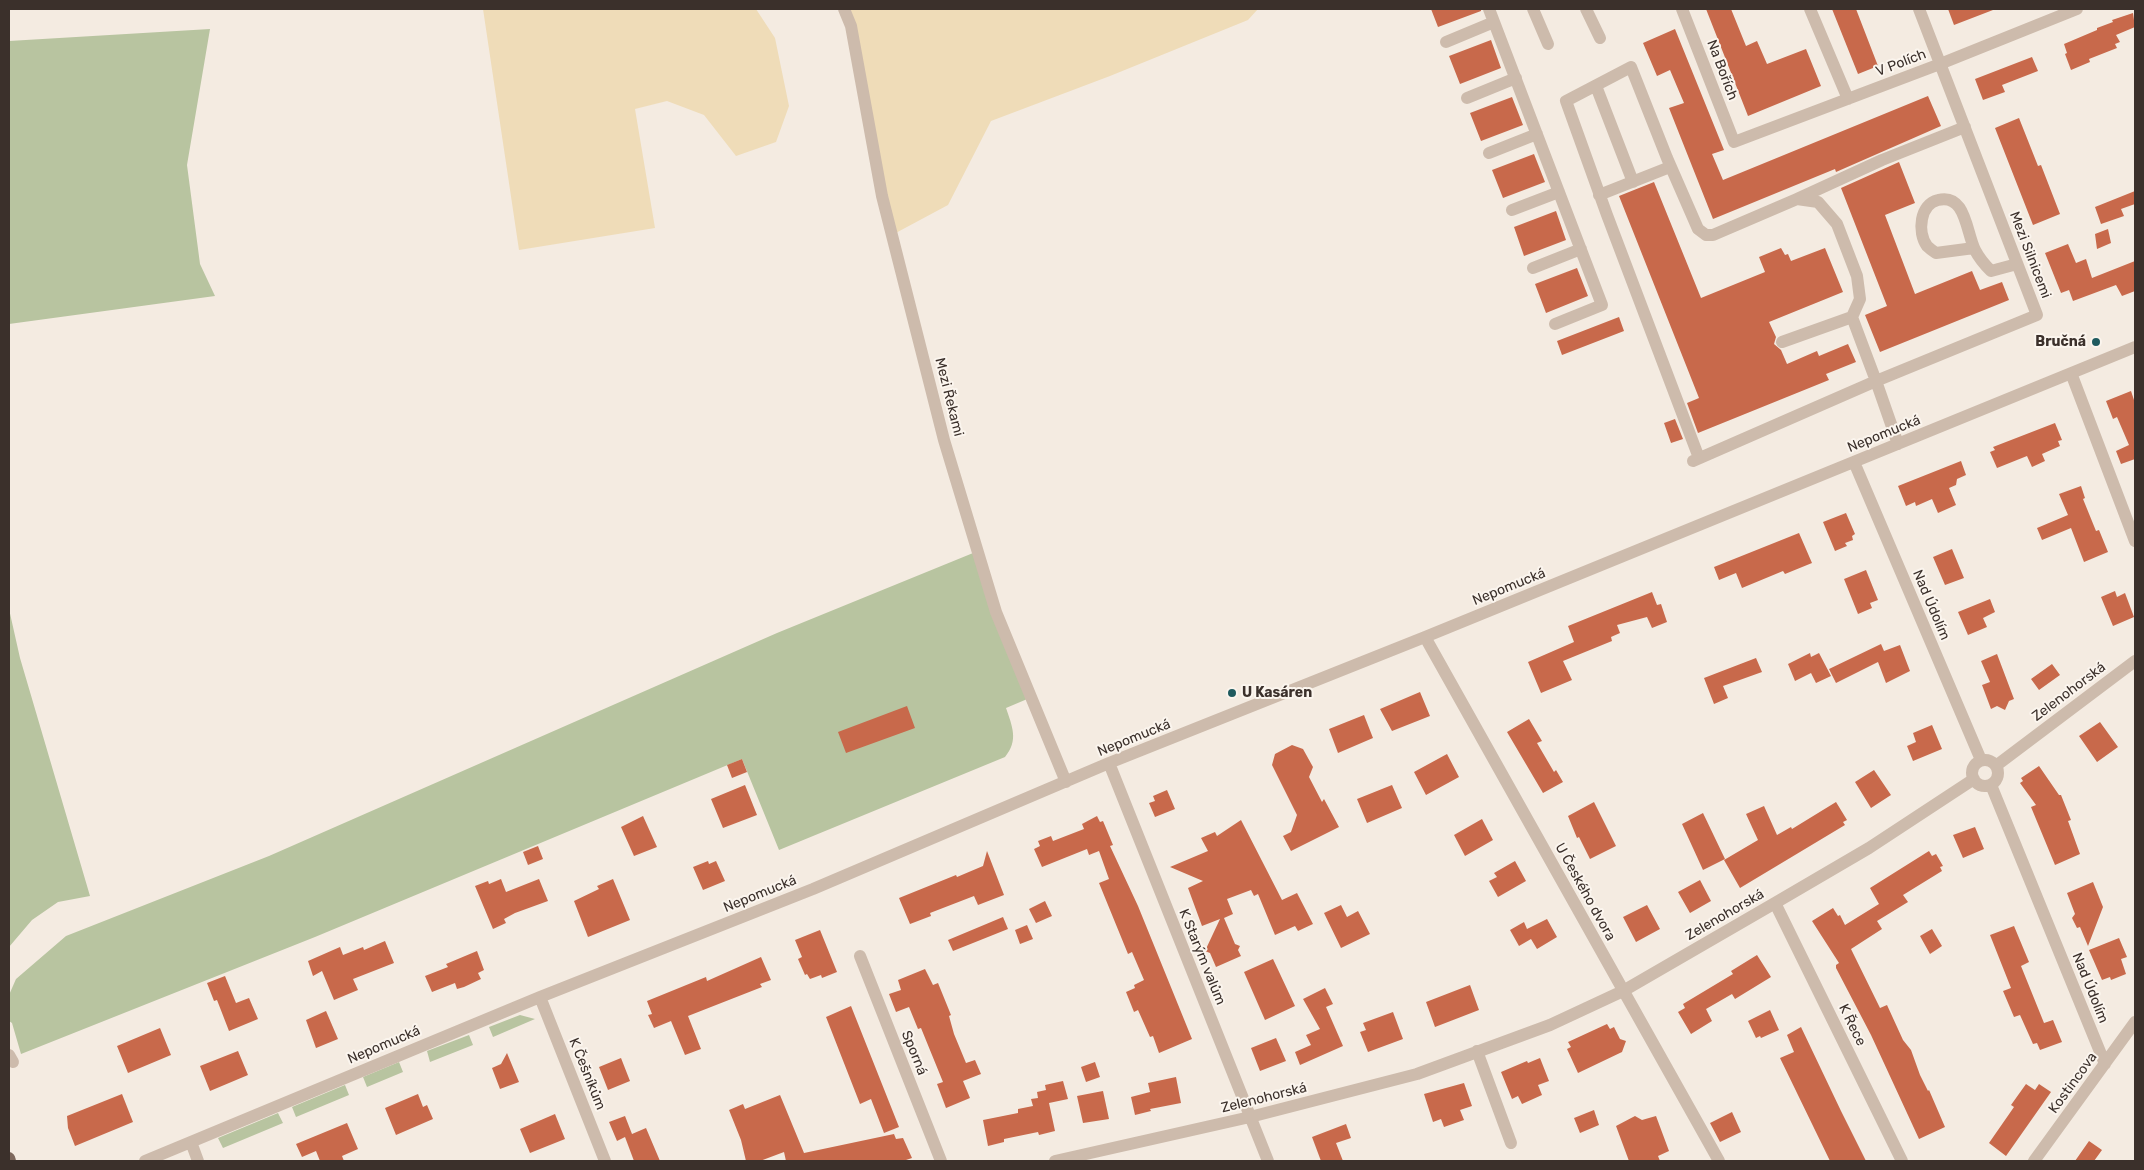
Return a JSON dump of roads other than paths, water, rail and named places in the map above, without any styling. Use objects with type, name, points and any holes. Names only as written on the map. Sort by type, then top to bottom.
[{"type":"street","name":"Mezi Řekami","points":[[844,9],[851,26],[882,196],[944,440],[996,612],[1066,782]]},
{"type":"street","points":[[1489,9],[1602,305],[1555,324]]},
{"type":"street","points":[[1533,9],[1548,44]]},
{"type":"street","points":[[1586,9],[1600,38]]},
{"type":"street","name":"Na Bořích","points":[[1682,9],[1734,142]]},
{"type":"street","points":[[1810,9],[1848,99]]},
{"type":"street","name":"Mezi Silnicemi","points":[[1876,381],[2037,315],[1919,9]]},
{"type":"street","name":"V Polích","points":[[1734,142],[1940,64],[2077,9]]},
{"type":"street","points":[[1446,42],[1494,22]]},
{"type":"street","points":[[1876,381],[1696,459],[1566,101],[1631,67],[1670,166],[1698,229],[1706,235],[1713,235],[1882,160],[1965,127]]},
{"type":"street","points":[[1467,98],[1516,78]]},
{"type":"street","points":[[1596,86],[1633,182]]},
{"type":"street","points":[[1489,153],[1537,134]]},
{"type":"street","points":[[1600,195],[1670,166]]},
{"type":"street","points":[[1512,210],[1559,192]]},
{"type":"street","points":[[1974,248],[1936,253],[1927,247],[1923,238],[1922,222],[1925,206],[1932,201],[1945,198],[1955,202],[1966,223],[1974,248],[1982,262],[1991,271],[2017,264]]},
{"type":"street","points":[[1797,199],[1818,202],[1837,224],[1857,276],[1860,299],[1852,317],[1898,444]]},
{"type":"street","points":[[1534,268],[1581,250]]},
{"type":"street","points":[[1782,342],[1852,317]]},
{"type":"street","name":"Nepomucká","points":[[145,1161],[540,997],[813,889],[1109,763],[1425,637],[2135,346]]},
{"type":"street","points":[[2071,373],[2135,541]]},
{"type":"street","name":"Nad Údolím","points":[[1854,462],[1981,760]]},
{"type":"street","name":"U Českého dvora","points":[[1425,637],[1719,1161]]},
{"type":"street","name":"Zelenohorská","points":[[1997,765],[2135,660]]},
{"type":"street","points":[[1981,760],[1990,760],[1997,765],[1998,776],[1991,785],[1979,785],[1974,780],[1973,768],[1981,760]]},
{"type":"street","name":"K Starým valům","points":[[1109,763],[1268,1161]]},
{"type":"street","name":"Zelenohorská","points":[[1055,1161],[1250,1117],[1417,1074],[1550,1025],[1623,991],[1869,848],[1974,780]]},
{"type":"street","name":"Nad Údolím","points":[[1991,785],[2105,1064]]},
{"type":"street","name":"K Řece","points":[[1775,903],[1902,1161]]},
{"type":"street","name":"Sporná","points":[[860,956],[941,1161]]},
{"type":"street","name":"K Češníkům","points":[[540,997],[605,1161]]},
{"type":"street","name":"Kostincova","points":[[2034,1161],[2135,1022]]},
{"type":"street","points":[[1477,1052],[1512,1143]]},
{"type":"street","points":[[191,1142],[198,1161]]},
{"type":"place","name":"Bručná","points":[[2096,342]]},
{"type":"place","name":"U Kasáren","points":[[1232,693]]}]
